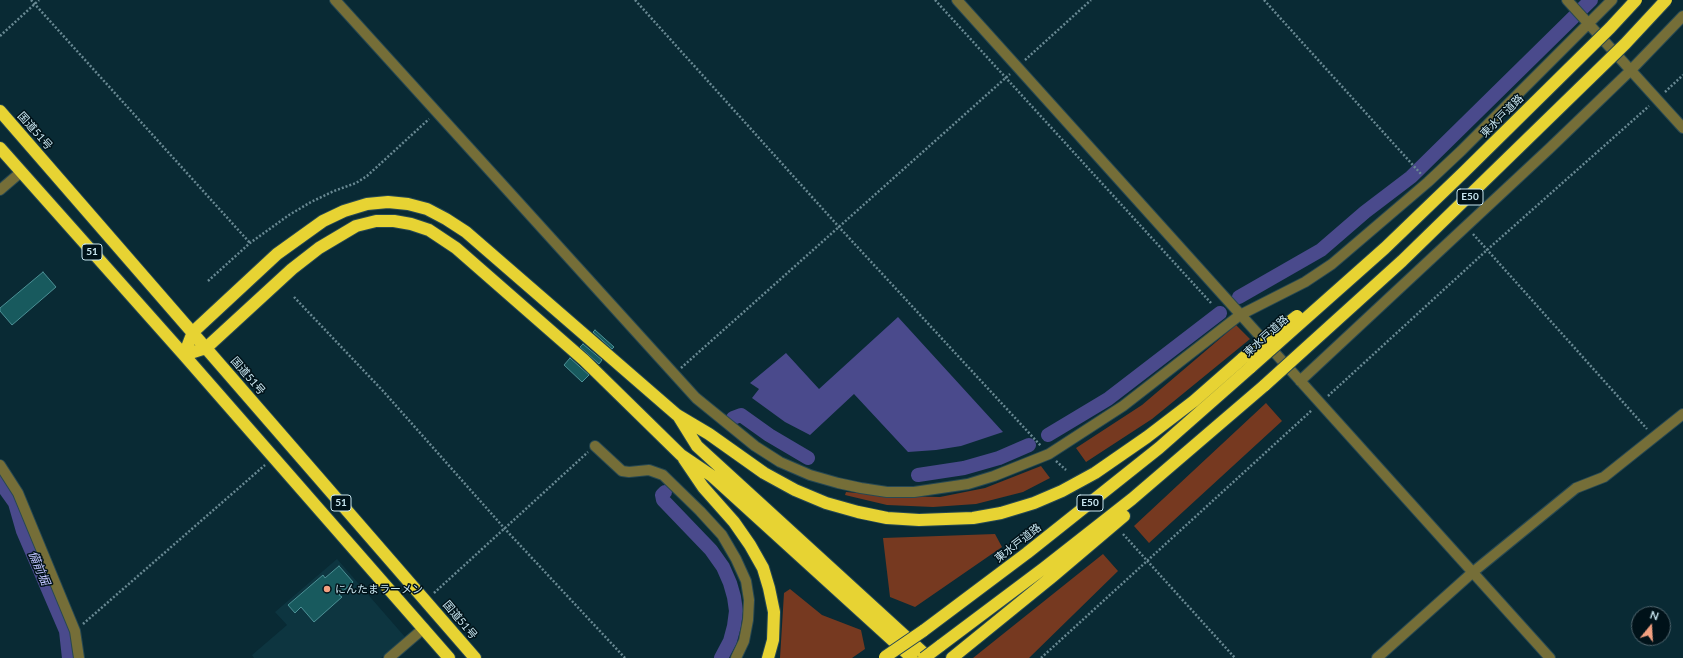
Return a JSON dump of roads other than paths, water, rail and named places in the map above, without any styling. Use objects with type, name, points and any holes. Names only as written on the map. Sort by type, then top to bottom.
[{"type":"highway","name":"東水戸道路","points":[[885,657],[923,631],[1027,553],[1159,448],[1247,363],[1385,248],[1610,28],[1636,0]]},
{"type":"highway","name":"E50","points":[[924,658],[1044,568],[1173,465],[1265,385],[1402,262],[1625,44],[1666,0]]},
{"type":"highway","name":"国道51号","points":[[0,111],[475,658]]},
{"type":"highway","name":"51","points":[[0,148],[184,355],[449,658]]},
{"type":"highway","points":[[184,355],[193,332],[277,254],[323,221],[344,211],[367,204],[388,202],[408,204],[427,209],[466,232],[677,415],[709,434],[764,473],[795,490],[826,503],[887,518],[919,520],[973,518],[1001,513],[1034,503],[1062,491],[1095,473],[1147,437],[1247,363]]},
{"type":"highway","points":[[184,355],[206,348],[292,269],[338,235],[356,226],[376,221],[394,221],[430,230],[456,248],[584,360],[681,455],[712,476],[912,658]]},
{"type":"highway","points":[[677,415],[697,446],[929,658]]},
{"type":"highway","points":[[681,455],[703,487],[742,533],[763,568],[774,612],[772,640],[768,658]]},
{"type":"highway","points":[[953,658],[1137,505],[1173,465]]},
{"type":"street","points":[[335,0],[696,398],[755,446],[780,462],[810,475],[838,484],[887,492],[914,492],[945,488],[968,484],[994,476],[1049,454],[1124,406],[1240,315],[1305,282],[1332,264],[1425,178],[1461,150],[1586,20],[1612,0]]},
{"type":"street","points":[[957,0],[1550,658]]},
{"type":"street","points":[[1570,4],[1683,128]]},
{"type":"street","points":[[1300,381],[1467,227],[1630,71],[1683,16]]},
{"type":"street","points":[[0,190],[21,172]]},
{"type":"street","points":[[1377,658],[1473,572],[1576,488],[1604,477],[1683,414]]},
{"type":"street","points":[[596,446],[622,471],[629,472],[650,470],[663,476],[700,511],[722,535],[736,559],[746,581],[749,600],[748,620],[744,641],[736,658]]},
{"type":"street","points":[[0,465],[18,493],[75,631],[79,658]]},
{"type":"street","points":[[390,658],[424,628]]},
{"type":"waterway","points":[[1239,297],[1321,250],[1365,212],[1411,177],[1591,0]]},
{"type":"waterway","points":[[1048,435],[1108,399],[1220,313]]},
{"type":"waterway","points":[[733,418],[741,415],[769,435],[808,458]]},
{"type":"waterway","points":[[918,475],[964,468],[999,458],[1029,445]]},
{"type":"waterway","name":"備前堀","points":[[0,482],[15,503],[23,531],[66,631],[69,658]]},
{"type":"waterway","points":[[665,492],[662,495],[663,500],[711,550],[723,567],[730,583],[736,611],[730,641],[721,658]]},
{"type":"place","name":"にんたまラーメン","points":[[327,589]]}]
